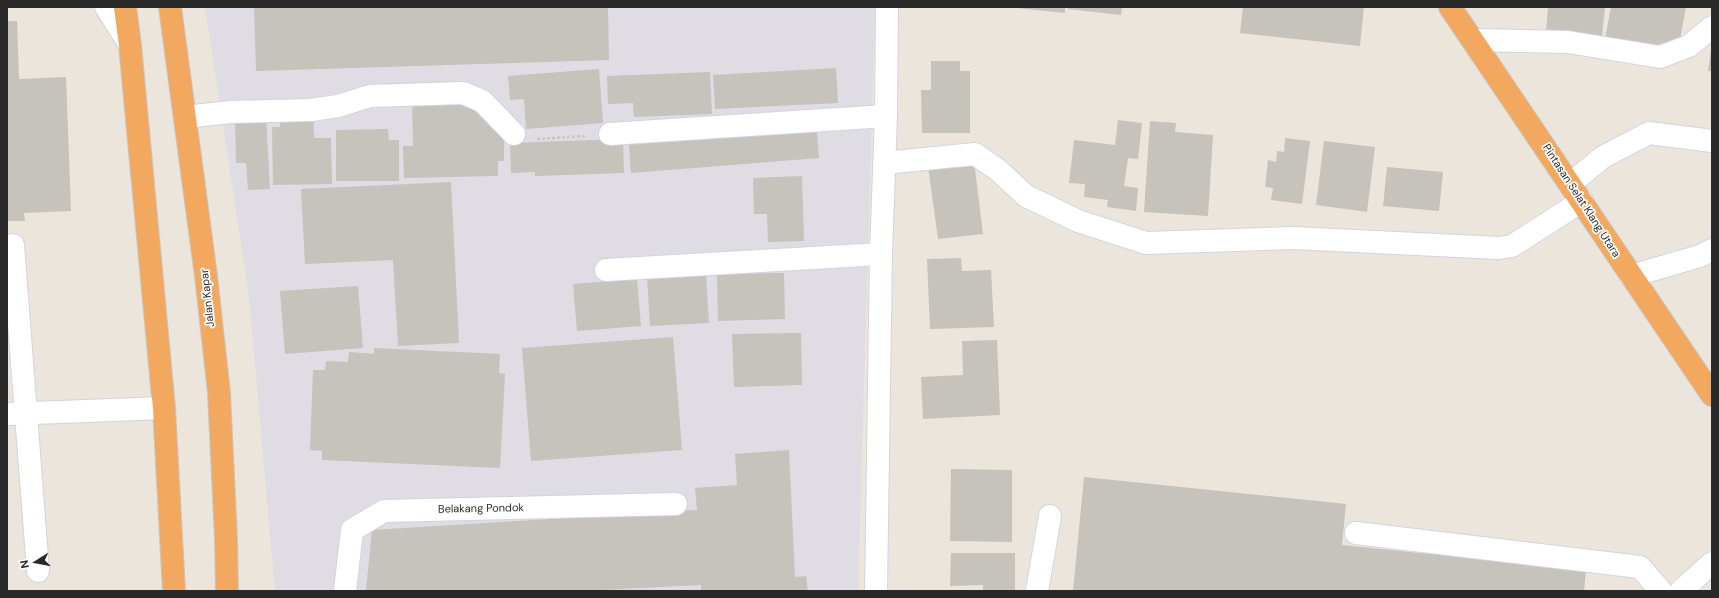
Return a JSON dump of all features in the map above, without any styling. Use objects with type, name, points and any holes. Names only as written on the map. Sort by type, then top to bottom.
[{"type":"highway","points":[[125,7],[130,45],[164,408],[174,591]]},
{"type":"highway","name":"Jalan Kapar","points":[[170,7],[206,276],[219,393],[227,591]]},
{"type":"highway","name":"Pintasan Selat Klang Utara","points":[[1450,7],[1474,40],[1712,395]]},
{"type":"street","points":[[106,7],[130,45]]},
{"type":"street","points":[[876,591],[881,254],[886,116],[887,7]]},
{"type":"street","points":[[1474,40],[1568,42],[1660,57],[1689,46],[1712,27]]},
{"type":"street","points":[[185,117],[231,112],[311,110],[338,106],[370,96],[463,93],[482,101],[514,134]]},
{"type":"street","points":[[610,134],[886,116]]},
{"type":"street","points":[[884,163],[975,154],[998,170],[1026,196],[1078,221],[1146,243],[1293,238],[1499,248],[1512,246],[1576,192],[1603,157],[1649,133],[1712,141]]},
{"type":"street","points":[[13,245],[17,414],[38,571]]},
{"type":"street","points":[[1631,276],[1700,256],[1712,250]]},
{"type":"street","points":[[606,270],[881,254]]},
{"type":"street","points":[[17,414],[164,408]]},
{"type":"street","name":"Belakang Pondok","points":[[345,591],[352,530],[384,511],[676,504]]},
{"type":"street","points":[[1038,591],[1050,516]]},
{"type":"street","points":[[1356,533],[1640,567],[1661,591]]},
{"type":"street","points":[[1681,591],[1712,563]]},
{"type":"path","points":[[514,134],[534,140],[610,134]]},
{"type":"shaded area","points":[[205,7],[875,7],[858,591],[275,591],[249,296]]},
{"type":"building","points":[[254,7],[608,7],[609,60],[256,71]]},
{"type":"building","points":[[1065,7],[1065,13],[1017,8]]},
{"type":"building","points":[[1068,7],[1122,7],[1121,15],[1068,9]]},
{"type":"building","points":[[1243,7],[1364,7],[1360,46],[1240,33]]},
{"type":"building","points":[[1548,7],[1605,7],[1602,36],[1546,31]]},
{"type":"building","points":[[1611,7],[1686,7],[1678,50],[1624,40],[1622,47],[1604,44]]},
{"type":"building","points":[[7,21],[17,21],[19,79],[66,77],[71,211],[24,213],[25,221],[7,221]]},
{"type":"building","points":[[1711,50],[1712,71],[1708,71]]},
{"type":"building","points":[[931,61],[960,61],[960,71],[970,71],[970,133],[922,133],[921,90],[931,90]]},
{"type":"building","points":[[836,68],[838,103],[715,109],[713,75]]},
{"type":"building","points":[[599,69],[603,123],[526,129],[524,99],[510,100],[508,76]]},
{"type":"building","points":[[710,72],[712,114],[634,117],[633,103],[608,104],[607,76]]},
{"type":"building","points":[[484,98],[504,116],[504,161],[498,161],[498,176],[404,178],[403,146],[413,146],[412,100]]},
{"type":"building","points":[[313,112],[314,138],[331,138],[332,184],[273,185],[272,127],[280,127],[280,113]]},
{"type":"building","points":[[266,117],[270,189],[248,190],[246,163],[236,163],[235,118]]},
{"type":"building","points":[[816,119],[819,158],[631,173],[628,134]]},
{"type":"building","points":[[1118,120],[1142,123],[1138,159],[1128,158],[1124,186],[1138,188],[1136,211],[1107,207],[1108,200],[1084,197],[1085,184],[1069,183],[1074,140],[1115,145]]},
{"type":"building","points":[[1150,121],[1176,123],[1175,132],[1213,135],[1208,216],[1144,212]]},
{"type":"building","points":[[388,129],[389,140],[399,140],[399,181],[336,181],[336,130]]},
{"type":"building","points":[[1285,138],[1310,141],[1302,204],[1271,200],[1273,188],[1265,187],[1268,160],[1276,162],[1277,151],[1284,152]]},
{"type":"building","points":[[623,139],[624,173],[535,176],[535,172],[511,173],[510,143]]},
{"type":"building","points":[[1324,141],[1375,147],[1367,212],[1316,205]]},
{"type":"building","points":[[974,161],[983,234],[938,239],[928,166]]},
{"type":"building","points":[[1387,167],[1443,172],[1439,211],[1383,206]]},
{"type":"building","points":[[802,176],[804,241],[768,242],[767,214],[754,214],[753,178]]},
{"type":"building","points":[[451,182],[459,343],[398,346],[393,260],[305,264],[301,189]]},
{"type":"building","points":[[961,258],[962,271],[991,270],[994,327],[930,329],[927,259]]},
{"type":"building","points":[[784,273],[785,319],[718,321],[717,274]]},
{"type":"building","points":[[706,274],[709,323],[650,326],[647,277]]},
{"type":"building","points":[[637,279],[641,326],[577,331],[573,284]]},
{"type":"building","points":[[358,286],[363,348],[285,354],[280,291]]},
{"type":"building","points":[[801,333],[802,385],[734,387],[732,334]]},
{"type":"building","points":[[673,337],[682,450],[531,461],[522,348]]},
{"type":"building","points":[[997,340],[1000,415],[923,419],[921,377],[963,375],[962,341]]},
{"type":"building","points":[[374,348],[500,354],[499,373],[505,374],[500,468],[322,460],[322,451],[310,450],[313,370],[325,370],[326,361],[348,362],[349,352],[374,354]]},
{"type":"building","points":[[789,450],[795,577],[806,576],[808,591],[701,591],[701,585],[582,591],[366,591],[372,530],[697,510],[695,488],[737,485],[735,454]]},
{"type":"building","points":[[951,469],[1012,470],[1012,542],[950,541]]},
{"type":"building","points":[[1084,477],[1346,504],[1342,545],[1586,570],[1584,591],[1073,591]]},
{"type":"building","points":[[951,553],[1015,553],[1015,591],[983,591],[983,585],[950,586]]}]
